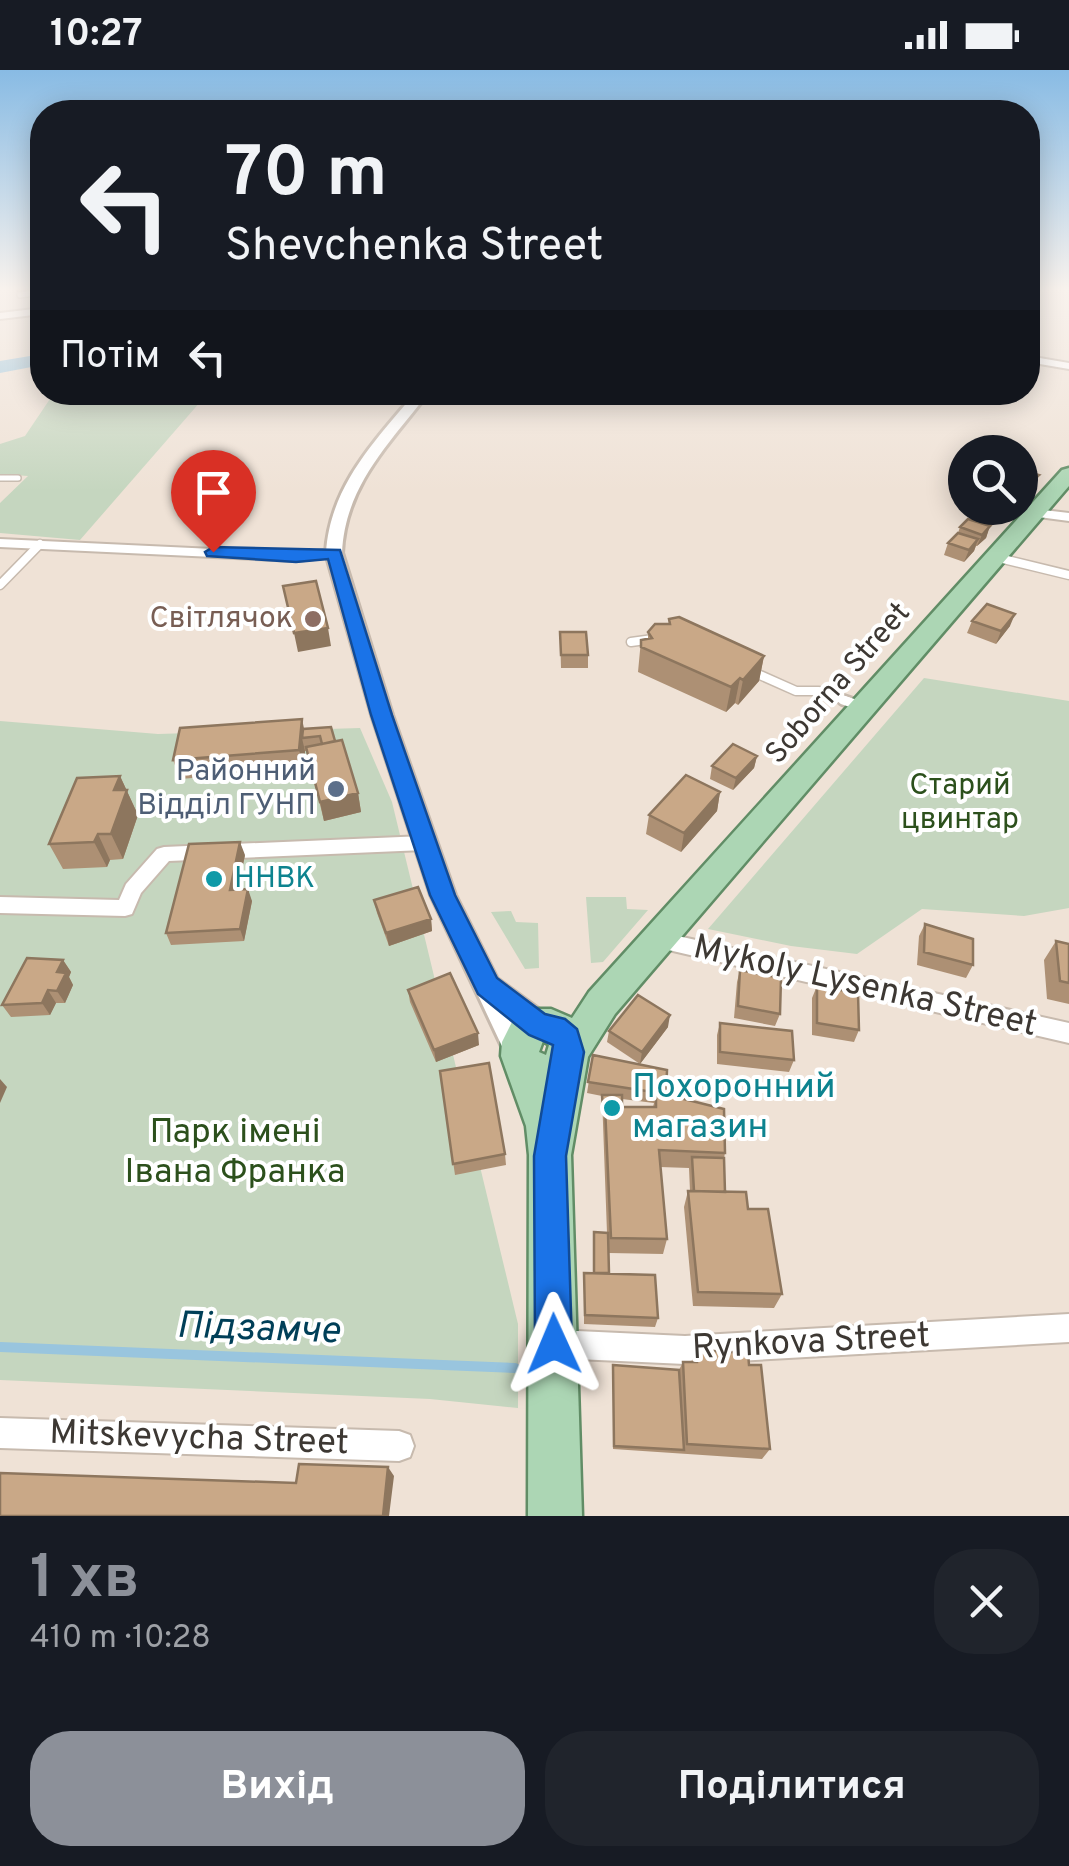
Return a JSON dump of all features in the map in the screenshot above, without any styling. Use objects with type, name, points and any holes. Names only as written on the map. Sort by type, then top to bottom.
[{"type":"main road","name":"Soborna Street","points":[[1038,510],[1069,474]]},
{"type":"main road","name":"Soborna Street","points":[[541,1044],[602,1002],[660,940],[861,706],[1024,525]]},
{"type":"main road","points":[[541,1044],[550,1156],[555,1516]]},
{"type":"street","points":[[1040,361],[1069,366]]},
{"type":"street","points":[[413,405],[342,500],[332,530],[334,553],[443,895],[487,986],[541,1044]]},
{"type":"street","points":[[1038,513],[1069,517]]},
{"type":"street","points":[[0,542],[296,556],[334,553]]},
{"type":"street","points":[[0,905],[125,908],[134,889],[164,854],[424,842]]},
{"type":"street","name":"Mykoly Lysenka Street","points":[[660,940],[1069,1034]]},
{"type":"street","name":"Rynkova Street","points":[[554,1344],[685,1350],[1069,1328]]},
{"type":"street","name":"Mitskevycha Street","points":[[0,1433],[398,1446]]},
{"type":"lane","points":[[0,478],[18,478]]},
{"type":"lane","points":[[0,585],[40,544]]},
{"type":"lane","points":[[995,557],[1069,575]]},
{"type":"lane","points":[[630,642],[658,638]]},
{"type":"lane","points":[[742,667],[796,691],[819,690],[861,706]]},
{"type":"green space","points":[[45,405],[198,405],[80,540],[0,533],[0,503],[28,476],[0,474],[0,444],[25,436]]},
{"type":"green space","name":"Старий цвинтар","points":[[924,678],[1069,701],[1069,908],[1024,916],[922,909],[857,954],[791,946],[708,929]]},
{"type":"green space","name":"Парк імені Івана Франка","points":[[0,721],[158,734],[360,728],[392,802],[518,1324],[518,1408],[430,1399],[0,1380]]},
{"type":"green space","points":[[586,897],[626,897],[627,909],[648,910],[603,962],[591,963]]},
{"type":"green space","points":[[511,911],[516,922],[538,923],[539,968],[525,969],[491,912]]},
{"type":"building","points":[[962,525],[990,526],[982,535]]},
{"type":"building","points":[[958,533],[978,539],[969,550],[948,543]]},
{"type":"building","points":[[316,581],[328,628],[294,633],[283,586]]},
{"type":"building","points":[[987,604],[1015,614],[1001,631],[972,621]]},
{"type":"building","points":[[679,617],[764,656],[743,680],[740,678],[731,687],[641,647],[641,640],[652,638],[648,632],[655,624],[670,624],[669,619]]},
{"type":"building","points":[[560,632],[586,632],[588,655],[561,655]]},
{"type":"building","points":[[302,719],[299,750],[173,760],[180,728]]},
{"type":"building","points":[[331,727],[335,741],[322,744],[320,736],[302,738],[303,729]]},
{"type":"building","name":"Районний Відділ ГУНП","points":[[342,740],[358,793],[320,802],[306,747]]},
{"type":"building","points":[[733,744],[757,756],[736,778],[712,766]]},
{"type":"building","points":[[686,775],[720,792],[684,833],[649,815]]},
{"type":"building","points":[[120,776],[114,790],[127,790],[111,834],[98,834],[94,842],[49,844],[77,778]]},
{"type":"building","name":"ННВК","points":[[240,842],[230,890],[248,889],[240,929],[166,933],[189,844]]},
{"type":"building","points":[[418,887],[431,919],[386,933],[374,900]]},
{"type":"building","points":[[925,924],[973,939],[973,965],[924,952]]},
{"type":"building","points":[[1056,941],[1069,944],[1069,983],[1060,981]]},
{"type":"building","points":[[27,958],[63,960],[57,972],[66,973],[57,991],[48,990],[42,1003],[2,1005]]},
{"type":"building","points":[[740,970],[781,978],[780,1014],[738,1006]]},
{"type":"building","points":[[450,973],[478,1033],[434,1050],[408,990]]},
{"type":"building","points":[[817,986],[858,993],[859,1030],[817,1023]]},
{"type":"building","points":[[638,995],[670,1015],[642,1052],[609,1031]]},
{"type":"building","points":[[720,1023],[792,1031],[794,1060],[720,1052]]},
{"type":"building","points":[[593,1055],[667,1070],[666,1094],[588,1082]]},
{"type":"building","points":[[489,1063],[505,1154],[453,1164],[440,1071]]},
{"type":"building","points":[[656,1092],[724,1109],[725,1153],[659,1150],[667,1239],[611,1238],[605,1107],[656,1107]]},
{"type":"building","points":[[602,1095],[622,1095],[622,1107],[603,1110]]},
{"type":"building","points":[[692,1157],[724,1158],[725,1192],[694,1191]]},
{"type":"building","points":[[688,1191],[746,1192],[748,1209],[768,1209],[782,1294],[698,1292]]},
{"type":"building","points":[[594,1232],[608,1233],[609,1273],[594,1273]]},
{"type":"building","points":[[584,1273],[655,1275],[658,1318],[585,1315]]},
{"type":"building","points":[[697,1350],[748,1353],[749,1365],[761,1365],[770,1449],[687,1444],[683,1362],[697,1362]]},
{"type":"building","points":[[613,1365],[679,1370],[684,1450],[614,1446]]},
{"type":"building","points":[[299,1464],[388,1467],[383,1516],[0,1516],[0,1473],[296,1483]]},
{"type":"waterway","points":[[0,367],[30,362]]},
{"type":"waterway","name":"Підзамче","points":[[0,1347],[515,1368]]},
{"type":"place","name":"Світлячок","points":[[313,619]]},
{"type":"place","name":"Районний Відділ ГУНП","points":[[336,789]]},
{"type":"place","name":"ННВК","points":[[214,879]]},
{"type":"place","name":"Похоронний магазин","points":[[612,1108]]},
{"type":"route","points":[[213,552],[296,556],[334,553],[382,715],[443,895],[487,986],[539,1026],[554,1028],[566,1038],[570,1052],[550,1156],[554,1344]]}]
